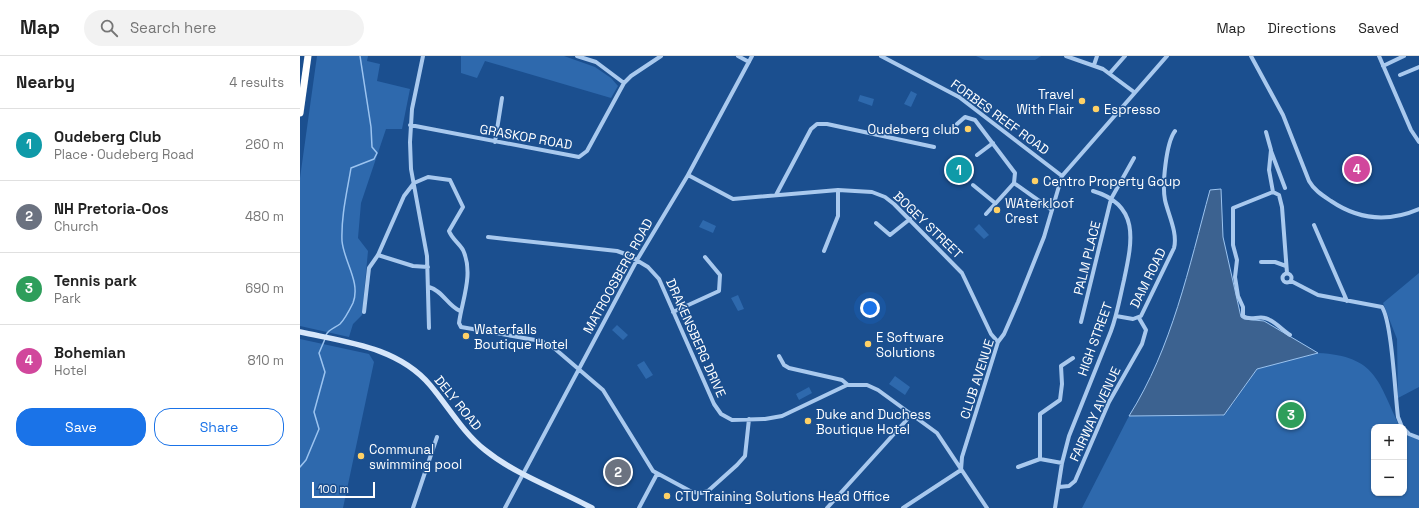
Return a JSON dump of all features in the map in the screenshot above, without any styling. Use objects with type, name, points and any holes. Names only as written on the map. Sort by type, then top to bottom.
[{"type":"highway","points":[[300,113],[308,56]]},
{"type":"street","points":[[423,56],[410,125],[411,169],[425,239],[428,267],[429,328]]},
{"type":"street","points":[[577,56],[596,62],[624,83]]},
{"type":"street","name":"GRASKOP ROAD","points":[[410,125],[575,157],[582,155],[624,83],[631,76],[661,56]]},
{"type":"street","points":[[738,56],[749,62]]},
{"type":"street","name":"MATROOSBERG ROAD","points":[[505,508],[522,473],[637,260],[688,175],[752,56]]},
{"type":"street","name":"FORBES REEF ROAD","points":[[881,56],[959,97],[1062,176]]},
{"type":"street","points":[[1066,56],[1094,65],[1110,73],[1134,92]]},
{"type":"street","points":[[1094,65],[1097,56]]},
{"type":"street","points":[[1110,73],[1125,56]]},
{"type":"street","name":"CLUB AVENUE","points":[[961,470],[962,457],[998,342],[1004,334],[1018,302],[1052,210],[1062,176],[1166,56]]},
{"type":"street","points":[[1251,56],[1283,115],[1309,181],[1319,193],[1354,213],[1377,218],[1392,217],[1419,209]]},
{"type":"street","points":[[1379,56],[1411,130],[1419,142]]},
{"type":"street","points":[[1383,66],[1404,56]]},
{"type":"street","points":[[1400,75],[1419,67]]},
{"type":"street","points":[[495,142],[502,98]]},
{"type":"street","points":[[957,124],[965,118],[975,120],[1015,173],[1014,183],[986,214]]},
{"type":"street","points":[[776,195],[811,129],[817,124],[827,124],[934,147]]},
{"type":"street","name":"DAM ROAD","points":[[1116,316],[1133,319],[1140,318],[1144,313],[1175,244],[1164,190],[1169,146],[1175,131]]},
{"type":"street","points":[[1266,132],[1285,188]]},
{"type":"street","points":[[977,155],[993,143]]},
{"type":"street","points":[[1271,150],[1269,170],[1273,192],[1279,196],[1282,207],[1286,266],[1286,274],[1283,276],[1283,280],[1287,283],[1291,281],[1312,293],[1371,306],[1379,305],[1384,312],[1398,417],[1401,424]]},
{"type":"street","name":"PALM PLACE","points":[[1081,322],[1111,199],[1134,158]]},
{"type":"street","name":"BOGEY STREET","points":[[688,175],[733,199],[838,190],[863,191],[880,194],[894,204],[910,219],[962,273],[989,331],[998,342]]},
{"type":"street","points":[[364,312],[370,265],[378,255],[398,208],[414,183],[426,177],[450,180],[463,204],[463,207],[449,231],[452,238],[463,250],[467,263],[465,292],[460,311],[459,323],[462,327],[541,341],[554,348],[603,390],[646,461],[657,474],[692,492],[701,493],[708,491],[745,456],[749,419]]},
{"type":"street","points":[[1014,183],[1052,210]]},
{"type":"street","points":[[973,185],[995,203]]},
{"type":"street","points":[[824,251],[838,216],[838,190]]},
{"type":"street","name":"HIGH STREET","points":[[1055,508],[1062,463],[1069,436],[1116,316],[1130,255],[1132,236],[1126,215],[1118,204],[1103,194],[1094,191]]},
{"type":"street","points":[[1273,192],[1238,205],[1232,211],[1233,245],[1237,260],[1235,277],[1238,296],[1243,307],[1243,316],[1248,319],[1264,317],[1290,335]]},
{"type":"street","points":[[876,223],[890,236],[910,219]]},
{"type":"street","points":[[1314,225],[1347,301]]},
{"type":"street","name":"DRAKENSBERG DRIVE","points":[[488,238],[617,251],[637,260],[656,275],[717,410],[732,420],[782,416],[848,385],[872,387],[937,433],[987,508]]},
{"type":"street","points":[[378,255],[413,266],[428,267]]},
{"type":"street","points":[[673,312],[719,292],[720,275],[705,257]]},
{"type":"street","points":[[1261,262],[1275,262],[1286,266]]},
{"type":"street","points":[[1286,274],[1291,276],[1291,281]]},
{"type":"street","points":[[429,287],[437,290],[453,308],[460,311]]},
{"type":"street","name":"FAIRWAY AVENUE","points":[[1059,486],[1070,486],[1075,481],[1109,402],[1142,344],[1146,330],[1140,318]]},
{"type":"street","name":"DELY ROAD","points":[[300,332],[376,349],[413,369],[430,384],[479,445],[502,463],[592,508]]},
{"type":"street","points":[[779,356],[784,365],[789,368],[842,380],[848,385]]},
{"type":"street","points":[[1040,458],[1040,414],[1060,400],[1062,384],[1061,366],[1073,358]]},
{"type":"street","points":[[828,508],[912,414]]},
{"type":"street","points":[[1407,432],[1410,435],[1419,438]]},
{"type":"street","points":[[414,508],[437,437]]},
{"type":"street","points":[[951,454],[962,457]]},
{"type":"street","points":[[1018,467],[1040,458],[1062,463]]},
{"type":"street","points":[[903,508],[961,470]]},
{"type":"street","points":[[639,508],[657,474]]},
{"type":"shaded area","points":[[317,56],[368,56],[367,61],[380,64],[377,81],[410,89],[402,129],[386,129],[361,203],[358,238],[368,251],[362,315],[353,324],[349,337],[300,326],[300,178]]},
{"type":"shaded area","points":[[461,56],[564,56],[595,67],[611,78],[618,86],[611,98],[485,61],[477,78],[461,73]]},
{"type":"shaded area","points":[[976,56],[1041,56],[1035,60],[985,60]]},
{"type":"shaded area","points":[[911,91],[917,94],[911,107],[904,104]]},
{"type":"shaded area","points":[[860,95],[874,99],[872,106],[858,101]]},
{"type":"shaded area","points":[[1221,189],[1223,237],[1241,317],[1244,319],[1264,321],[1318,353],[1257,369],[1224,415],[1129,416],[1157,363],[1168,335],[1178,306],[1210,190]]},
{"type":"shaded area","points":[[703,220],[716,226],[713,233],[699,227]]},
{"type":"shaded area","points":[[979,224],[989,235],[984,239],[974,229]]},
{"type":"shaded area","points":[[1419,273],[1419,387],[1398,398],[1397,339],[1383,303]]},
{"type":"shaded area","points":[[738,295],[744,309],[738,311],[731,298]]},
{"type":"shaded area","points":[[617,325],[628,335],[623,340],[612,330]]},
{"type":"shaded area","points":[[300,339],[369,354],[374,362],[343,508],[300,508]]},
{"type":"shaded area","points":[[1318,353],[1338,355],[1353,360],[1364,366],[1373,374],[1380,385],[1399,424],[1371,424],[1371,496],[1407,496],[1407,434],[1419,440],[1419,508],[1082,508],[1129,416],[1222,416],[1232,405],[1257,369]]},
{"type":"shaded area","points":[[644,361],[653,375],[646,379],[637,365]]},
{"type":"shaded area","points":[[895,376],[910,387],[905,395],[889,384]]},
{"type":"shaded area","points":[[809,387],[812,393],[799,400],[796,394]]},
{"type":"waterway","points":[[326,335],[343,320],[353,303],[355,295],[354,280],[343,249],[342,241],[343,213],[351,168],[374,159],[377,153],[372,147],[371,127],[360,56]]},
{"type":"waterway","points":[[300,467],[306,460],[319,429],[314,412],[325,372],[319,353],[325,339]]},
{"type":"place","name":"Travel With Flair","points":[[1082,101]]},
{"type":"place","name":"Espresso","points":[[1096,109]]},
{"type":"place","name":"Oudeberg club","points":[[968,129]]},
{"type":"place","name":"Bohemian","points":[[1357,169]]},
{"type":"place","name":"Oudeberg Club","points":[[959,170]]},
{"type":"place","name":"Centro Property Goup","points":[[1035,181]]},
{"type":"place","name":"WAterkloof Crest","points":[[997,210]]},
{"type":"place","name":"Waterfalls Boutique Hotel","points":[[466,336]]},
{"type":"place","name":"E Software Solutions","points":[[868,344]]},
{"type":"place","name":"Tennis park","points":[[1291,415]]},
{"type":"place","name":"Duke and Duchess Boutique Hotel","points":[[808,421]]},
{"type":"place","name":"Communal swimming pool","points":[[361,456]]},
{"type":"place","name":"NH Pretoria-Oos","points":[[618,472]]},
{"type":"place","name":"CTU Training Solutions Head Office","points":[[667,496]]}]
